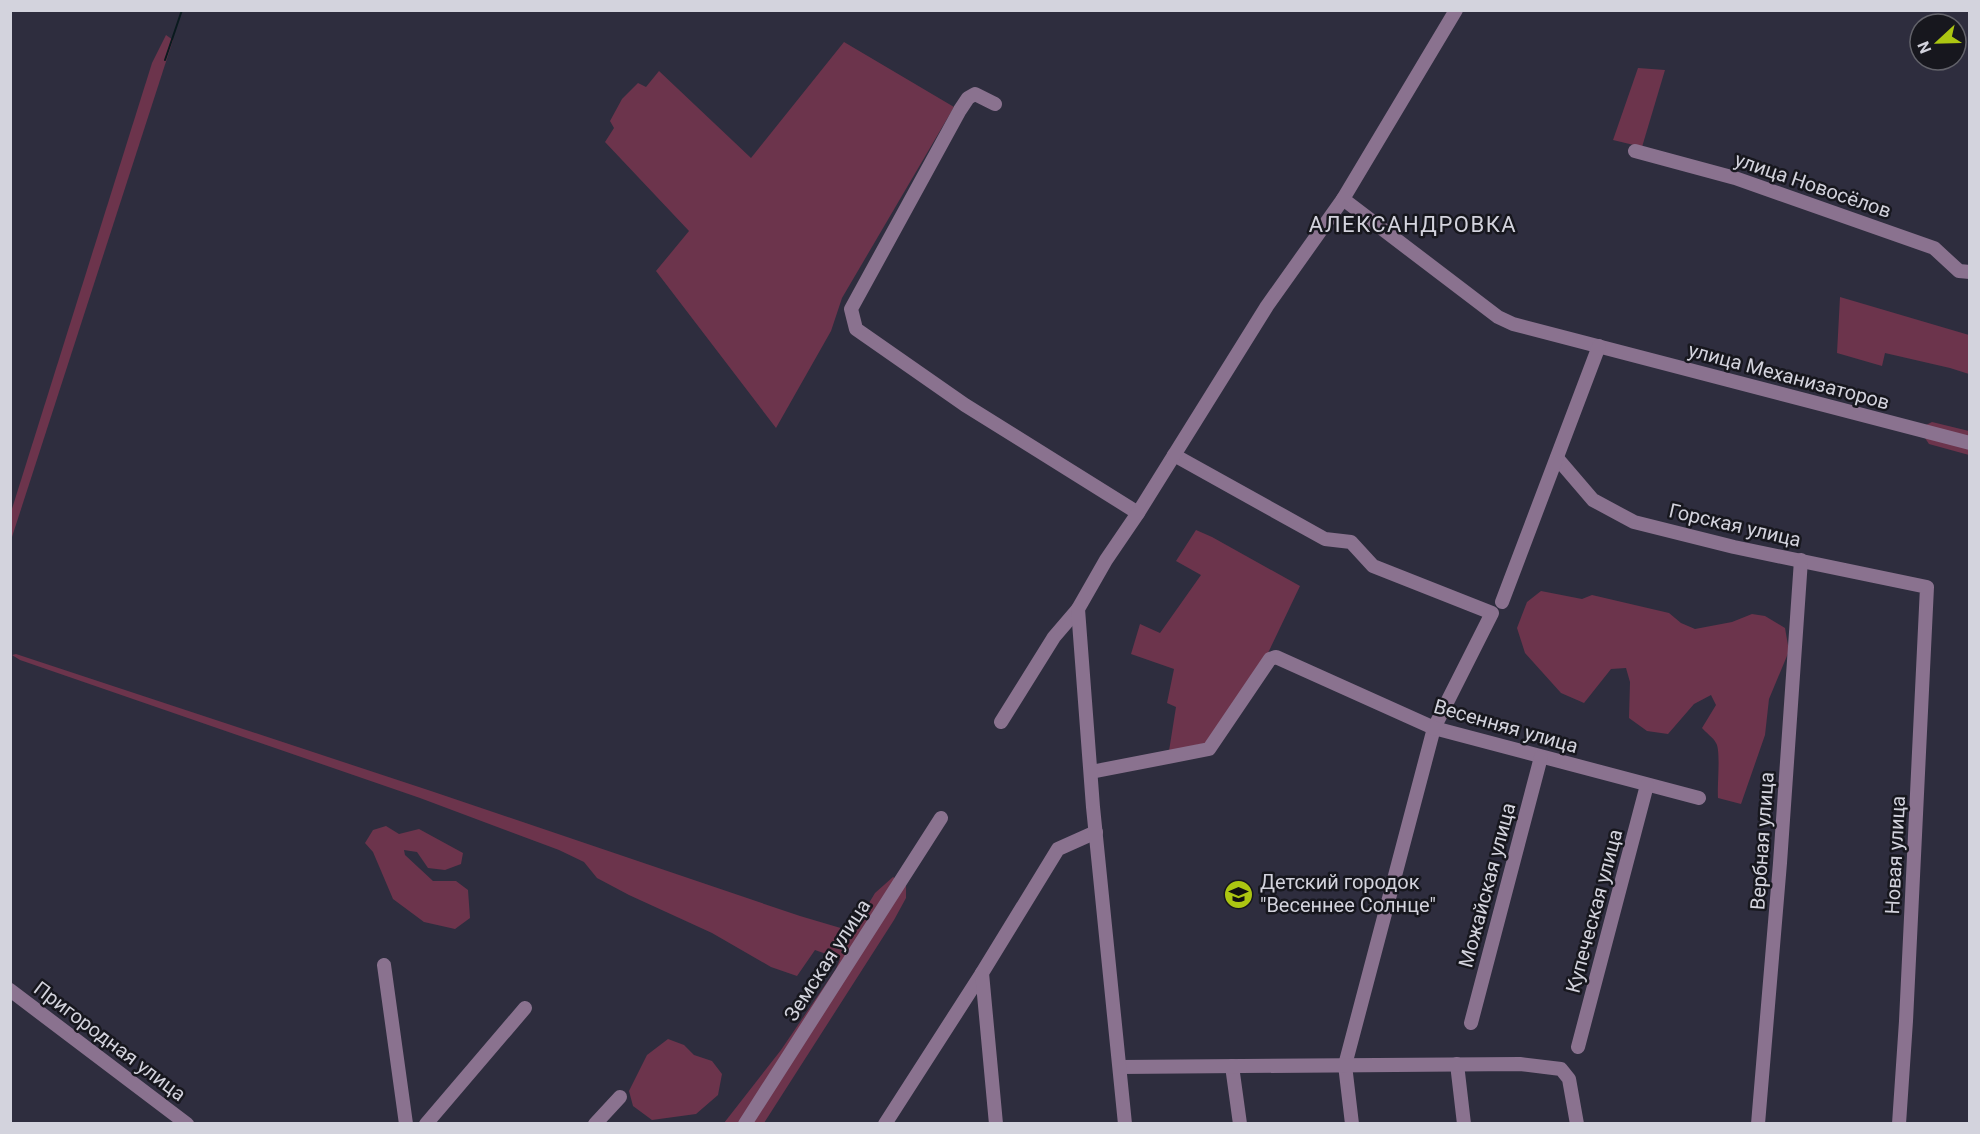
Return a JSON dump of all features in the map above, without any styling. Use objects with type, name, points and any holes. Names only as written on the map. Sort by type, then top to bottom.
[{"type":"street","points":[[1001,722],[1054,637],[1078,609],[1106,560],[1138,513],[1267,306],[1343,199],[1456,10]]},
{"type":"street","points":[[995,104],[975,94],[968,98],[960,110],[851,309],[856,329],[965,405],[1138,513]]},
{"type":"street","name":"улица Новосёлов","points":[[1635,151],[1736,178],[1934,248],[1959,271],[1970,272]]},
{"type":"street","name":"улица Механизаторов","points":[[1343,199],[1498,317],[1513,324],[1970,443]]},
{"type":"street","points":[[1502,602],[1599,346]]},
{"type":"street","points":[[1174,455],[1325,539],[1350,542],[1373,566],[1492,613],[1434,728],[1345,1065],[1352,1124]]},
{"type":"street","name":"Горская улица","points":[[1557,458],[1593,500],[1634,522],[1734,548],[1927,587]]},
{"type":"street","name":"Вербная улица","points":[[1758,1124],[1780,863],[1801,560]]},
{"type":"street","name":"Новая улица","points":[[1899,1124],[1927,587]]},
{"type":"street","points":[[1078,609],[1090,772],[1125,1124]]},
{"type":"street","name":"Весенняя улица","points":[[1090,772],[1209,749],[1270,659],[1276,657],[1434,728],[1699,798]]},
{"type":"street","name":"Можайская улица","points":[[1471,1023],[1541,757]]},
{"type":"street","name":"Купеческая улица","points":[[1578,1047],[1647,785]]},
{"type":"street","name":"Земская улица","points":[[745,1124],[941,818]]},
{"type":"street","points":[[885,1124],[1058,849],[1096,832]]},
{"type":"street","points":[[384,965],[406,1124]]},
{"type":"street","points":[[982,973],[996,1124]]},
{"type":"street","name":"Пригородная улица","points":[[10,990],[187,1124]]},
{"type":"street","points":[[426,1124],[525,1008]]},
{"type":"street","points":[[1456,1064],[1464,1124]]},
{"type":"street","points":[[1120,1067],[1520,1064],[1561,1069],[1569,1079],[1577,1124]]},
{"type":"street","points":[[1232,1066],[1240,1124]]},
{"type":"street","points":[[596,1124],[620,1097]]},
{"type":"shaded area","points":[[166,35],[173,40],[11,540],[11,512],[152,63]]},
{"type":"shaded area","points":[[844,42],[954,107],[842,298],[831,331],[776,428],[656,271],[689,231],[605,142],[614,128],[610,121],[622,99],[638,83],[646,87],[659,71],[751,158]]},
{"type":"shaded area","points":[[1638,68],[1665,70],[1642,147],[1613,140]]},
{"type":"shaded area","points":[[1840,297],[1969,335],[1969,374],[1885,353],[1882,366],[1837,353]]},
{"type":"shaded area","points":[[1932,422],[1969,431],[1969,455],[1929,444],[1925,438],[1926,425]]},
{"type":"shaded area","points":[[1196,530],[1300,586],[1268,653],[1210,742],[1169,751],[1176,707],[1167,703],[1174,669],[1131,654],[1140,624],[1160,633],[1201,575],[1176,561]]},
{"type":"shaded area","points":[[1541,591],[1582,599],[1592,595],[1669,613],[1681,623],[1695,629],[1732,622],[1752,614],[1765,616],[1785,628],[1789,651],[1769,699],[1765,735],[1741,804],[1718,798],[1717,747],[1713,739],[1702,728],[1716,705],[1711,695],[1694,704],[1668,734],[1647,731],[1629,718],[1630,682],[1626,668],[1611,669],[1584,703],[1561,693],[1525,653],[1517,628],[1527,602]]},
{"type":"shaded area","points":[[16,654],[844,929],[860,918],[875,893],[893,877],[906,885],[906,898],[764,1123],[724,1123],[781,1050],[836,969],[840,959],[815,950],[797,976],[771,967],[712,933],[597,878],[584,862],[559,850],[420,798],[20,660],[12,655]]},
{"type":"shaded area","points":[[386,826],[399,834],[419,829],[463,853],[461,864],[445,870],[428,868],[417,852],[404,850],[405,855],[433,881],[456,881],[468,890],[470,918],[455,929],[424,922],[393,899],[373,852],[365,843],[373,830]]},
{"type":"shaded area","points":[[668,1039],[684,1045],[694,1055],[712,1061],[722,1074],[718,1095],[696,1114],[652,1120],[633,1106],[629,1091],[647,1055]]},
{"type":"waterway","points":[[165,60],[182,10]]},
{"type":"place","name":"Детский городок \"Весеннее Солнце\"","points":[[1239,894]]},
{"type":"district","name":"АЛЕКСАНДРОВКА","points":[[1413,224]]}]
